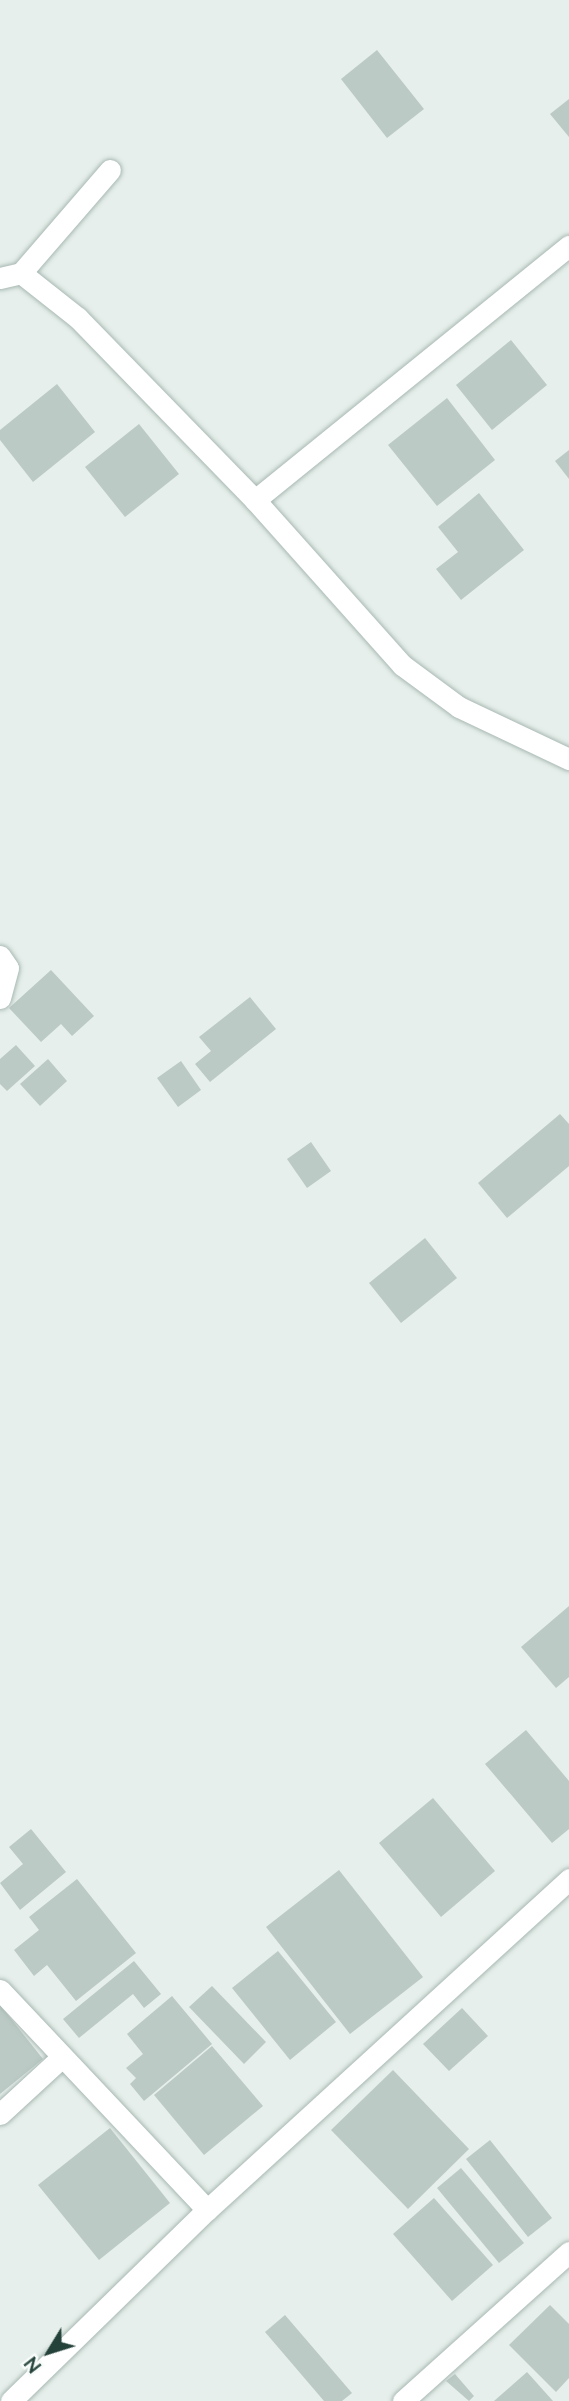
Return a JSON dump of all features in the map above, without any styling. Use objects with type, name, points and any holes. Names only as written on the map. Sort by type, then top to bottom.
[{"type":"street","points":[[0,278],[21,273],[110,170]]},
{"type":"street","points":[[255,500],[569,246]]},
{"type":"street","points":[[21,273],[78,318],[255,500],[402,665],[459,707],[569,760]]},
{"type":"street","points":[[0,956],[8,968],[0,998]]},
{"type":"street","points":[[11,2401],[207,2210],[569,1879]]},
{"type":"street","points":[[0,1990],[61,2058],[207,2210]]},
{"type":"street","points":[[0,2114],[61,2058]]},
{"type":"street","points":[[403,2401],[569,2252]]},
{"type":"building","points":[[377,50],[424,109],[387,138],[341,79]]},
{"type":"building","points":[[569,99],[569,137],[550,114]]},
{"type":"building","points":[[511,340],[547,385],[492,430],[456,385]]},
{"type":"building","points":[[57,384],[95,432],[33,482],[0,440],[0,430]]},
{"type":"building","points":[[447,398],[495,460],[437,506],[388,445]]},
{"type":"building","points":[[139,424],[179,474],[125,517],[85,467]]},
{"type":"building","points":[[569,450],[569,479],[555,461]]},
{"type":"building","points":[[479,493],[524,550],[461,600],[436,569],[458,552],[438,527]]},
{"type":"building","points":[[51,970],[94,1016],[72,1036],[61,1024],[41,1042],[9,1008]]},
{"type":"building","points":[[250,997],[276,1029],[210,1082],[195,1064],[211,1051],[199,1037]]},
{"type":"building","points":[[16,1045],[35,1066],[7,1091],[0,1084],[0,1059]]},
{"type":"building","points":[[48,1059],[67,1081],[40,1106],[20,1084]]},
{"type":"building","points":[[181,1061],[201,1090],[178,1107],[157,1078]]},
{"type":"building","points":[[560,1114],[569,1124],[569,1166],[507,1218],[478,1183]]},
{"type":"building","points":[[311,1142],[331,1171],[307,1188],[287,1159]]},
{"type":"building","points":[[425,1238],[457,1278],[401,1323],[369,1283]]},
{"type":"building","points":[[569,1606],[569,1677],[556,1688],[521,1647]]},
{"type":"building","points":[[526,1730],[569,1781],[569,1829],[552,1843],[485,1764]]},
{"type":"building","points":[[433,1798],[495,1871],[441,1917],[379,1843]]},
{"type":"building","points":[[31,1829],[66,1872],[20,1910],[0,1883],[23,1864],[9,1847]]},
{"type":"building","points":[[339,1870],[423,1977],[350,2034],[266,1927]]},
{"type":"building","points":[[77,1879],[136,1953],[76,2001],[47,1965],[34,1976],[14,1950],[39,1930],[29,1917]]},
{"type":"building","points":[[278,1951],[336,2022],[290,2060],[232,1988]]},
{"type":"building","points":[[134,1961],[161,1994],[144,2008],[133,1994],[79,2038],[63,2019]]},
{"type":"building","points":[[212,1986],[266,2042],[244,2064],[189,2007]]},
{"type":"building","points":[[172,1996],[212,2044],[144,2101],[130,2084],[136,2078],[126,2068],[143,2054],[127,2034]]},
{"type":"building","points":[[0,2005],[43,2059],[0,2094]]},
{"type":"building","points":[[462,2008],[488,2036],[449,2071],[423,2044]]},
{"type":"building","points":[[212,2046],[263,2106],[204,2155],[154,2095]]},
{"type":"building","points":[[393,2070],[469,2149],[408,2209],[331,2130]]},
{"type":"building","points":[[110,2128],[170,2203],[99,2260],[38,2185]]},
{"type":"building","points":[[490,2140],[552,2218],[528,2237],[466,2159]]},
{"type":"building","points":[[461,2168],[524,2243],[499,2263],[437,2188]]},
{"type":"building","points":[[434,2198],[493,2265],[452,2301],[393,2234]]},
{"type":"building","points":[[550,2305],[569,2324],[569,2378],[556,2392],[509,2345]]},
{"type":"building","points":[[285,2315],[352,2393],[342,2401],[324,2401],[265,2332]]},
{"type":"building","points":[[527,2372],[553,2401],[494,2401]]},
{"type":"building","points":[[455,2374],[474,2396],[469,2401],[446,2381]]}]
